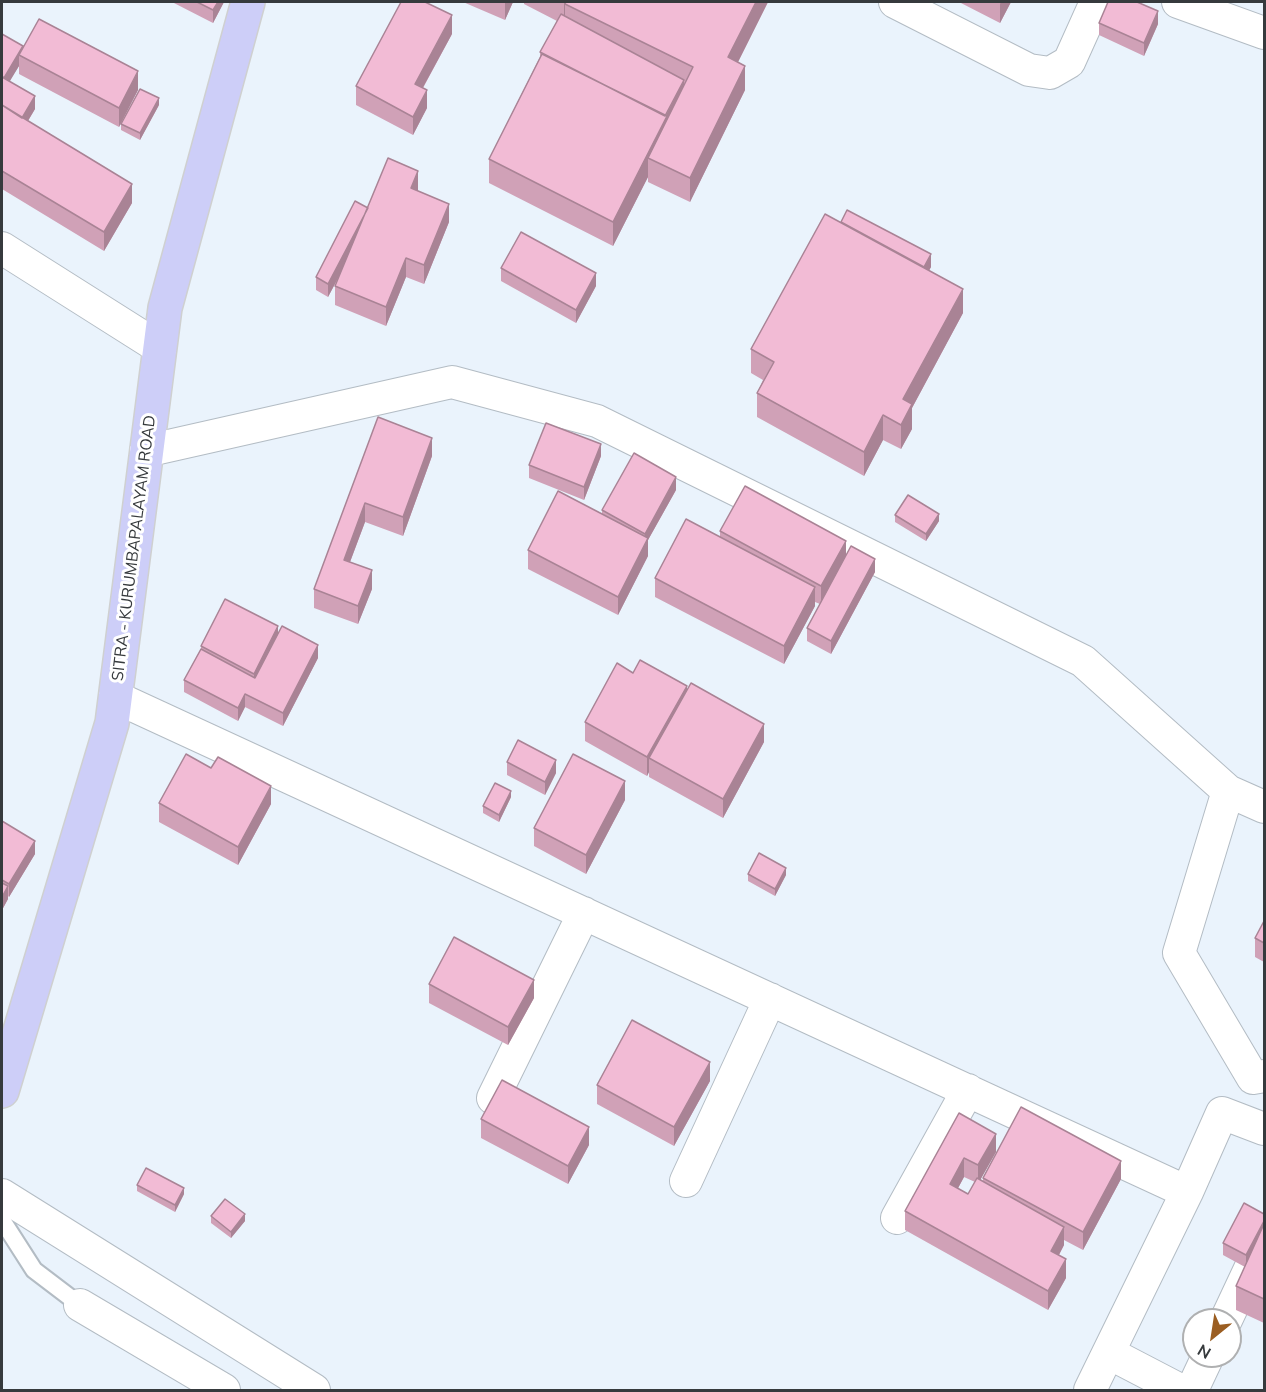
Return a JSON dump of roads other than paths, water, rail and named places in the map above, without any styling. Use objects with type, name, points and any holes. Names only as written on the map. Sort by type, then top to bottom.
[{"type":"main road","name":"SITRA - KURUMBAPALAYAM ROAD","points":[[2,1091],[112,723],[165,308],[248,2]]},
{"type":"street","points":[[895,2],[1029,70],[1050,73],[1070,62],[1096,2]]},
{"type":"street","points":[[1178,2],[1264,33]]},
{"type":"street","points":[[2,248],[159,348]]},
{"type":"street","points":[[146,451],[452,382],[597,421],[1083,661],[1228,791],[1264,807]]},
{"type":"street","points":[[115,697],[1187,1192]]},
{"type":"street","points":[[1090,1390],[1187,1192],[1222,1113],[1224,1114],[1233,1094],[1261,1073],[1179,954],[1228,791]]},
{"type":"street","points":[[493,1098],[584,913]]},
{"type":"street","points":[[686,1180],[770,999]]},
{"type":"street","points":[[897,1218],[968,1090]]},
{"type":"street","points":[[1224,1114],[1264,1129]]},
{"type":"street","points":[[2,1196],[314,1390]]},
{"type":"street","points":[[1232,1308],[1264,1239]]},
{"type":"street","points":[[80,1305],[224,1390]]},
{"type":"street","points":[[1109,1353],[1180,1390]]},
{"type":"street","points":[[1192,1390],[1202,1368]]},
{"type":"lane","points":[[2,1220],[34,1270],[80,1305]]}]
